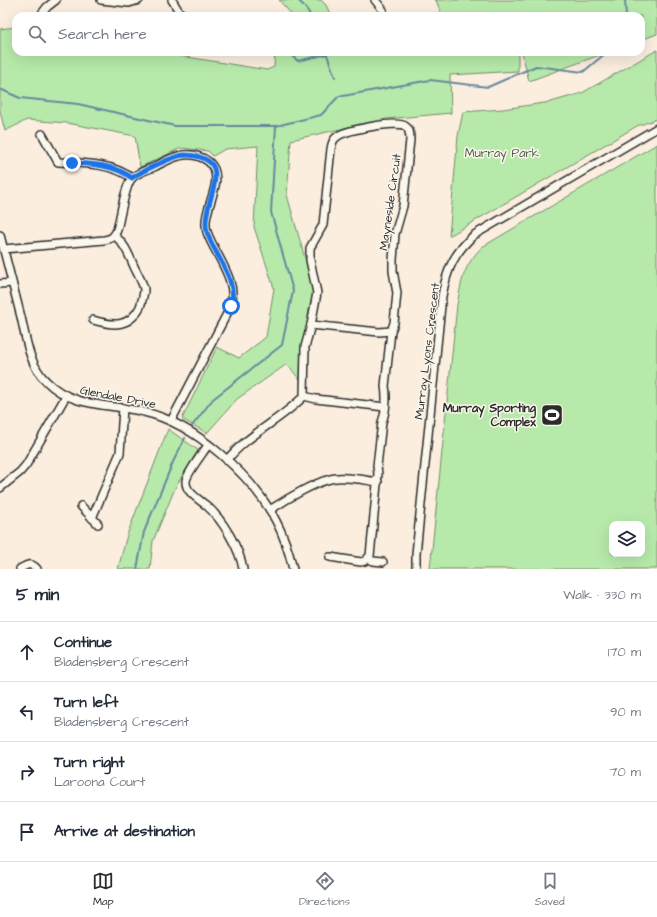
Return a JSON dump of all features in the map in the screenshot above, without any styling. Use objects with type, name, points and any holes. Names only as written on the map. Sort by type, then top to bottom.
[{"type":"street","points":[[43,12],[56,0]]},
{"type":"street","points":[[101,0],[129,2],[139,0]]},
{"type":"street","points":[[172,0],[179,12]]},
{"type":"street","points":[[375,0],[383,10]]},
{"type":"street","name":"Mayneside Circuit","points":[[304,396],[305,347],[318,293],[310,260],[310,248],[323,226],[331,149],[334,140],[341,134],[401,124],[408,129],[410,140],[402,213],[395,234],[392,260],[397,293],[394,324],[391,331],[385,386],[384,416],[377,466],[378,482],[372,548],[368,558]]},
{"type":"street","name":"Murray Lyons Crescent","points":[[416,569],[416,554],[442,296],[445,280],[456,256],[474,235],[657,128]]},
{"type":"street","points":[[42,134],[58,162],[108,167],[121,171],[132,178]]},
{"type":"street","points":[[4,249],[112,238],[115,236],[128,186],[132,178],[182,155],[204,158],[211,164],[215,173],[207,216],[207,230],[231,283],[233,300],[171,421]]},
{"type":"street","name":"Glendale Drive","points":[[0,235],[32,358],[45,381],[66,396],[88,404],[123,408],[153,414],[171,421],[208,444],[227,460],[260,495],[283,534],[293,569]]},
{"type":"street","points":[[92,320],[103,323],[118,324],[128,322],[136,315],[143,298],[142,284],[123,242],[115,236]]},
{"type":"street","points":[[0,284],[12,283]]},
{"type":"street","points":[[311,325],[379,332],[391,331]]},
{"type":"street","points":[[0,488],[20,472],[26,465],[66,396]]},
{"type":"street","points":[[227,460],[240,446],[296,404],[304,396],[316,399],[385,406]]},
{"type":"street","points":[[92,518],[120,453],[123,408]]},
{"type":"street","points":[[208,444],[187,477],[186,485],[190,492],[209,508],[228,532],[235,546],[243,569]]},
{"type":"street","points":[[270,510],[297,493],[332,478],[378,482]]},
{"type":"street","points":[[81,506],[98,524]]},
{"type":"street","points":[[330,557],[360,562],[368,558],[373,561],[383,562]]},
{"type":"street","points":[[20,569],[29,564],[37,569]]},
{"type":"green space","points":[[279,0],[321,0],[326,5],[329,12],[290,12]]},
{"type":"green space","points":[[436,0],[657,0],[657,34],[645,38],[645,12],[440,12]]},
{"type":"green space","points":[[12,28],[12,56],[181,56],[267,70],[274,67],[275,56],[518,56],[518,71],[450,75],[451,113],[386,119],[291,140],[287,195],[314,290],[312,310],[301,350],[300,380],[287,364],[237,399],[207,433],[182,419],[217,347],[239,358],[266,337],[274,288],[254,227],[258,146],[225,149],[213,156],[208,151],[181,148],[140,167],[135,136],[67,123],[27,120],[5,131],[0,111],[0,29]]},
{"type":"green space","name":"Murray Park","points":[[657,50],[657,119],[637,126],[449,236],[458,136],[463,112],[503,109],[551,102],[582,93]]},
{"type":"green space","points":[[523,56],[597,56],[529,81]]},
{"type":"green space","name":"Murray Sporting Complex","points":[[657,144],[657,569],[430,569],[457,305],[464,274],[482,247]]},
{"type":"green space","points":[[168,429],[198,450],[176,486],[153,541],[150,569],[118,569],[127,535]]},
{"type":"waterway","points":[[298,0],[308,12]]},
{"type":"waterway","points":[[625,0],[626,12]]},
{"type":"waterway","points":[[292,56],[298,61],[319,56]]},
{"type":"waterway","points":[[327,56],[335,77]]},
{"type":"waterway","points":[[0,89],[20,98],[78,104],[175,126],[276,126],[321,115],[339,96],[430,80],[488,87],[536,66],[583,72],[602,56]]},
{"type":"waterway","points":[[192,426],[213,399],[282,345],[293,291],[271,212],[276,126]]},
{"type":"waterway","points":[[137,569],[144,532],[173,462],[185,438]]},
{"type":"place","name":"Murray Sporting Complex","points":[[552,415]]},
{"type":"route","points":[[72,163],[108,167],[121,171],[132,178],[182,155],[200,156],[208,160],[214,169],[215,179],[206,222],[207,230],[233,289],[233,300],[231,306]]}]
